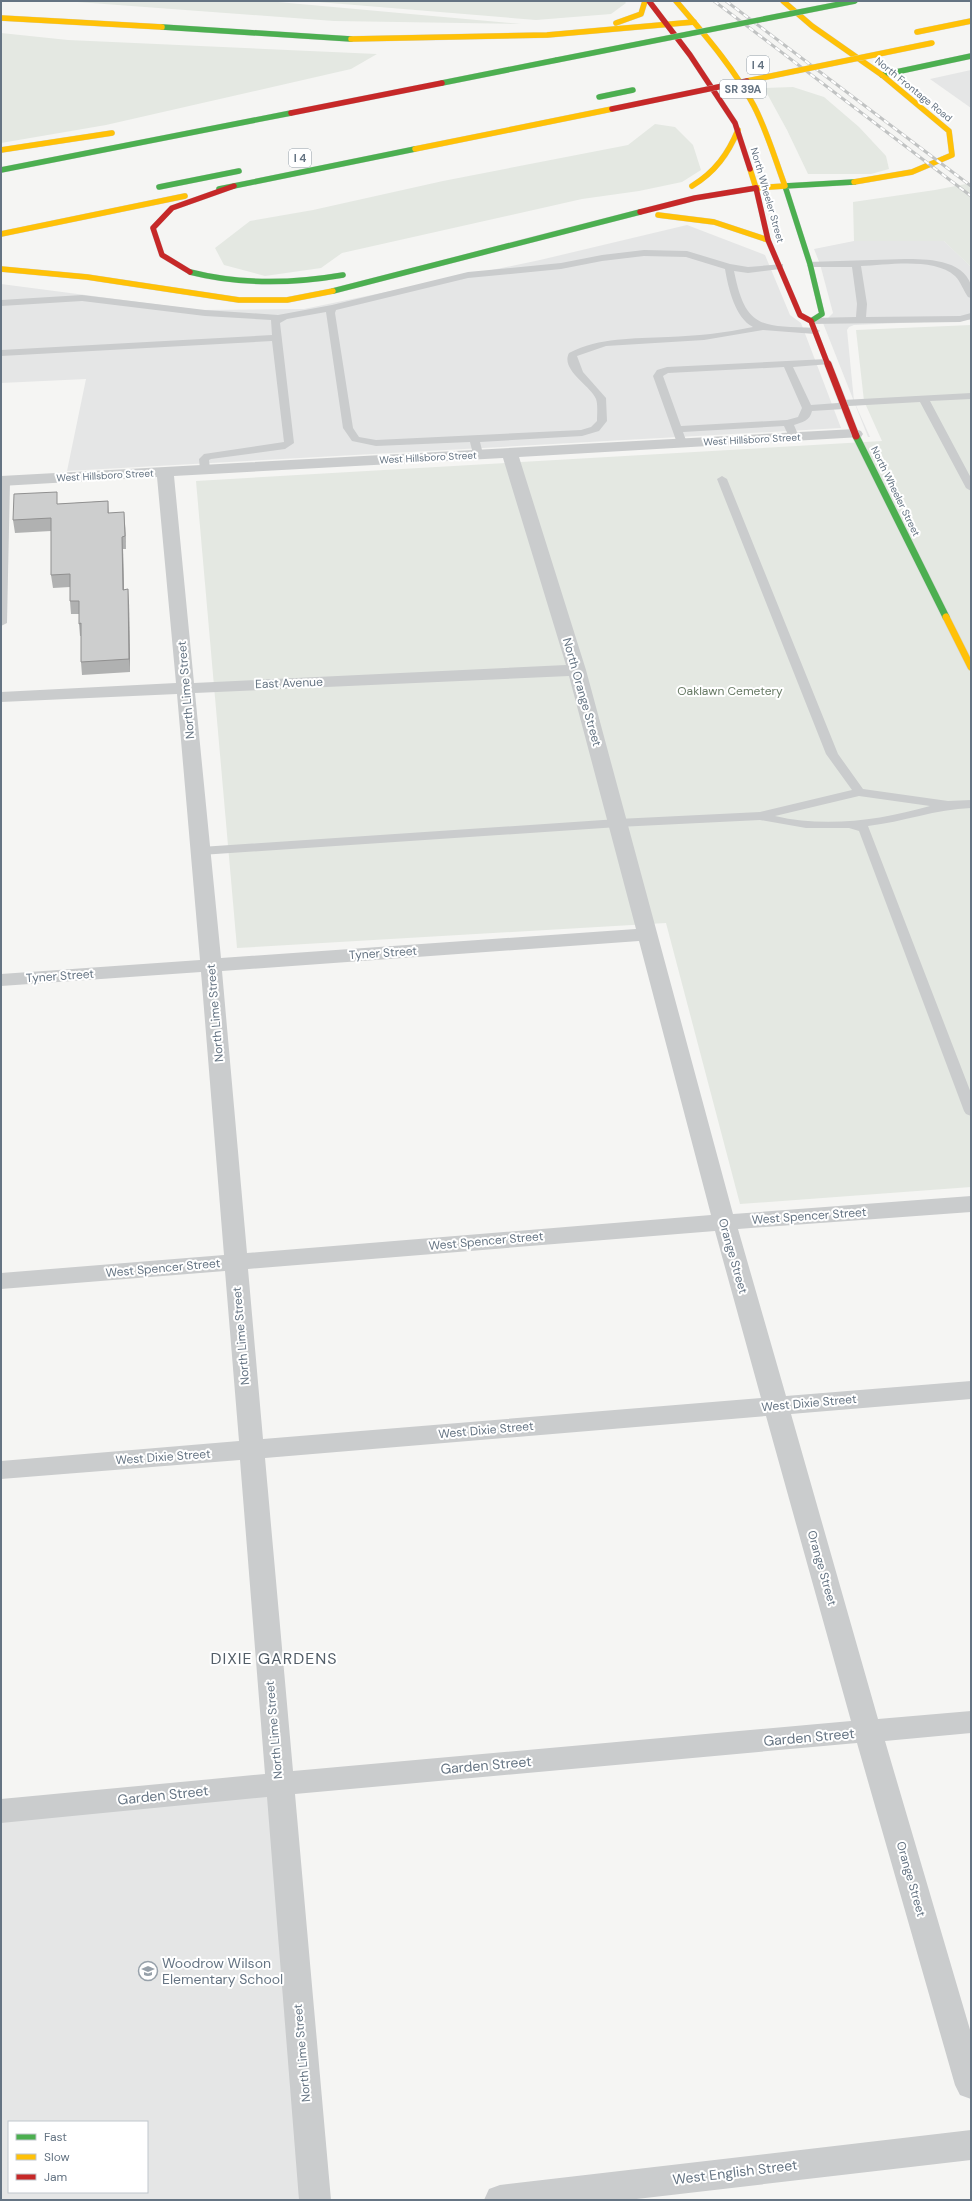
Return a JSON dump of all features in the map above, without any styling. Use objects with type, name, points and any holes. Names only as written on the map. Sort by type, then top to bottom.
[{"type":"main road","points":[[618,23],[641,14],[645,1]]},
{"type":"main road","name":"SR 39A","points":[[649,1],[665,21]]},
{"type":"main road","name":"SR 39A","points":[[676,1],[694,19]]},
{"type":"main road","name":"North Frontage Road","points":[[756,188],[885,180],[932,166],[952,155],[949,131],[882,75],[812,26],[783,1]]},
{"type":"main road","points":[[770,6],[794,1]]},
{"type":"main road","points":[[1,170],[856,1]]},
{"type":"main road","points":[[1,9],[326,29],[434,32],[694,19]]},
{"type":"main road","points":[[1,18],[359,39],[546,35],[665,21]]},
{"type":"main road","points":[[591,40],[694,19]]},
{"type":"main road","name":"North Wheeler Street","points":[[694,19],[752,102],[762,124],[785,186],[810,264],[822,314],[811,321]]},
{"type":"main road","name":"North Wheeler Street","points":[[665,21],[690,55],[738,130],[756,188],[768,240],[800,315],[811,321],[855,434],[971,667]]},
{"type":"main road","points":[[913,33],[971,21]]},
{"type":"main road","points":[[1,234],[945,40]]},
{"type":"main road","points":[[832,50],[855,45]]},
{"type":"main road","points":[[882,75],[971,56]]},
{"type":"main road","name":"I 4","points":[[692,78],[739,69]]},
{"type":"main road","points":[[595,98],[646,88]]},
{"type":"main road","points":[[738,130],[730,150],[724,160],[709,178],[688,187],[743,184],[756,188]]},
{"type":"main road","points":[[1,150],[119,132],[1,155]]},
{"type":"main road","points":[[149,189],[250,169]]},
{"type":"main road","points":[[234,186],[172,208],[153,228],[161,255],[183,270],[233,282],[284,282],[328,278],[351,272]]},
{"type":"main road","points":[[1,269],[87,277],[239,300],[287,300],[346,290],[595,223],[695,198],[756,188]]},
{"type":"main road","points":[[595,223],[655,215],[696,216],[739,226],[768,240]]},
{"type":"street","name":"West Hillsboro Street","points":[[3,481],[205,469],[476,447],[509,452],[680,436],[791,430],[855,434]]},
{"type":"street","name":"North Orange Street","points":[[509,452],[578,670],[648,934]]},
{"type":"street","name":"North Lime Street","points":[[165,471],[211,965],[234,1262],[315,2200]]},
{"type":"street","name":"East Avenue","points":[[1,697],[186,687],[578,670]]},
{"type":"street","name":"Tyner Street","points":[[1,980],[648,934]]},
{"type":"street","name":"Orange Street","points":[[648,934],[724,1222],[868,1732],[971,2085]]},
{"type":"street","name":"West Spencer Street","points":[[1,1281],[724,1222],[971,1204]]},
{"type":"street","name":"West Dixie Street","points":[[1,1470],[971,1390]]},
{"type":"street","name":"Garden Street","points":[[1,1811],[278,1784],[971,1722]]},
{"type":"street","name":"West English Street","points":[[500,2200],[971,2144]]},
{"type":"lane","points":[[1,302],[82,298],[205,313],[278,318],[332,308],[468,275],[560,266],[602,258],[644,253],[670,252],[687,254],[729,267],[748,270],[780,266]]},
{"type":"lane","points":[[810,264],[856,264],[891,261],[939,265],[950,268],[962,277],[971,295]]},
{"type":"lane","points":[[856,264],[862,304],[861,320]]},
{"type":"lane","points":[[729,267],[731,280],[745,312],[752,323],[764,328],[816,333]]},
{"type":"lane","points":[[332,308],[330,313],[348,428],[356,439],[376,443],[476,447],[582,434],[595,429],[602,421],[602,398],[586,383],[572,364],[572,355],[582,349],[607,343],[736,334],[764,328]]},
{"type":"lane","points":[[811,321],[960,319],[971,316]]},
{"type":"lane","points":[[205,469],[204,459],[208,456],[284,446],[289,443],[276,338],[275,322],[278,318]]},
{"type":"lane","points":[[1,353],[276,338]]},
{"type":"lane","points":[[680,436],[658,376],[660,372],[667,370],[827,362]]},
{"type":"lane","points":[[787,364],[807,408],[806,415],[791,430]]},
{"type":"lane","points":[[807,408],[971,396]]},
{"type":"lane","points":[[924,399],[971,488]]},
{"type":"lane","points":[[722,479],[832,754],[859,792]]},
{"type":"lane","points":[[1,623],[3,481]]},
{"type":"lane","points":[[200,851],[618,823],[760,816],[859,792],[948,805],[971,804]]},
{"type":"lane","points":[[760,816],[782,822],[851,825],[902,818],[948,805]]},
{"type":"lane","points":[[851,825],[864,829],[971,1112]]},
{"type":"shaded area","points":[[971,70],[971,108],[930,79]]},
{"type":"shaded area","points":[[687,225],[765,255],[790,315],[801,323],[841,428],[67,471],[86,379],[1,383],[1,284],[200,310],[304,309],[540,260]]},
{"type":"shaded area","points":[[854,241],[944,241],[971,267],[971,320],[854,325],[849,327],[847,330],[854,401],[870,437],[868,437],[823,323],[833,313],[820,264],[814,249]]},
{"type":"shaded area","name":"Woodrow Wilson Elementary School","points":[[278,1784],[315,2200],[1,2200],[1,1811]]},
{"type":"green space","points":[[64,1],[267,1],[521,24],[334,21]]},
{"type":"green space","points":[[306,1],[624,1],[626,3],[611,14],[536,20]]},
{"type":"green space","points":[[1,33],[68,40],[377,54],[351,69],[106,125],[1,143]]},
{"type":"green space","points":[[793,87],[824,97],[859,127],[886,156],[889,169],[871,174],[808,174],[787,130],[764,88]]},
{"type":"green space","points":[[655,124],[675,127],[693,145],[701,170],[682,182],[639,191],[582,199],[342,253],[321,268],[265,276],[224,265],[215,248],[250,221],[313,210],[443,181],[628,145]]},
{"type":"green space","points":[[971,183],[971,267],[944,241],[854,241],[853,202]]},
{"type":"green space","name":"Oaklawn Cemetery","points":[[971,325],[971,1187],[740,1204],[666,923],[237,948],[196,481],[882,441],[864,401],[856,330]]},
{"type":"building","points":[[57,492],[57,504],[108,501],[108,513],[124,512],[125,536],[122,537],[123,590],[128,589],[129,659],[81,662],[81,623],[79,624],[79,601],[70,601],[70,574],[51,575],[51,518],[13,520],[14,494]]},
{"type":"railway","points":[[714,1],[971,196]]},
{"type":"railway","points":[[726,1],[971,186]]},
{"type":"traffic: fast","points":[[557,60],[855,1]]},
{"type":"traffic: fast","points":[[162,27],[351,39]]},
{"type":"traffic: fast","points":[[882,75],[971,56]]},
{"type":"traffic: fast","points":[[442,83],[557,60]]},
{"type":"traffic: fast","points":[[599,97],[633,90]]},
{"type":"traffic: fast","points":[[1,170],[291,113]]},
{"type":"traffic: fast","points":[[219,189],[415,149]]},
{"type":"traffic: fast","points":[[159,187],[239,171]]},
{"type":"traffic: fast","points":[[811,321],[822,314],[810,264],[785,186],[854,182]]},
{"type":"traffic: fast","points":[[333,291],[640,212]]},
{"type":"traffic: fast","points":[[190,272],[228,280],[266,283],[305,281],[343,275]]},
{"type":"traffic: fast","points":[[856,436],[946,617]]},
{"type":"traffic: slow","points":[[616,23],[641,14],[645,1]]},
{"type":"traffic: slow","points":[[676,1],[718,52],[746,92],[763,126],[785,186],[756,188],[750,169]]},
{"type":"traffic: slow","points":[[783,1],[812,26],[882,75],[949,131],[952,155],[912,172],[854,182]]},
{"type":"traffic: slow","points":[[1,18],[162,27]]},
{"type":"traffic: slow","points":[[917,32],[971,21]]},
{"type":"traffic: slow","points":[[351,39],[547,35],[694,22]]},
{"type":"traffic: slow","points":[[747,81],[932,43]]},
{"type":"traffic: slow","points":[[415,149],[612,109]]},
{"type":"traffic: slow","points":[[692,186],[701,181],[721,162],[738,130]]},
{"type":"traffic: slow","points":[[1,150],[112,133]]},
{"type":"traffic: slow","points":[[1,234],[185,196]]},
{"type":"traffic: slow","points":[[658,215],[687,217],[728,225],[768,240]]},
{"type":"traffic: slow","points":[[1,269],[87,277],[239,300],[287,300],[333,291]]},
{"type":"traffic: slow","points":[[946,617],[971,667]]},
{"type":"traffic: jam","points":[[649,1],[690,55],[735,123],[750,169]]},
{"type":"traffic: jam","points":[[612,109],[747,81]]},
{"type":"traffic: jam","points":[[291,113],[442,83]]},
{"type":"traffic: jam","points":[[190,272],[162,255],[153,228],[172,208],[234,186]]},
{"type":"traffic: jam","points":[[756,188],[768,240],[800,315],[811,321],[856,436]]},
{"type":"traffic: jam","points":[[640,212],[695,198],[756,188]]},
{"type":"place","name":"Woodrow Wilson Elementary School","points":[[148,1971]]},
{"type":"district","name":"DIXIE GARDENS","points":[[274,1658]]}]
